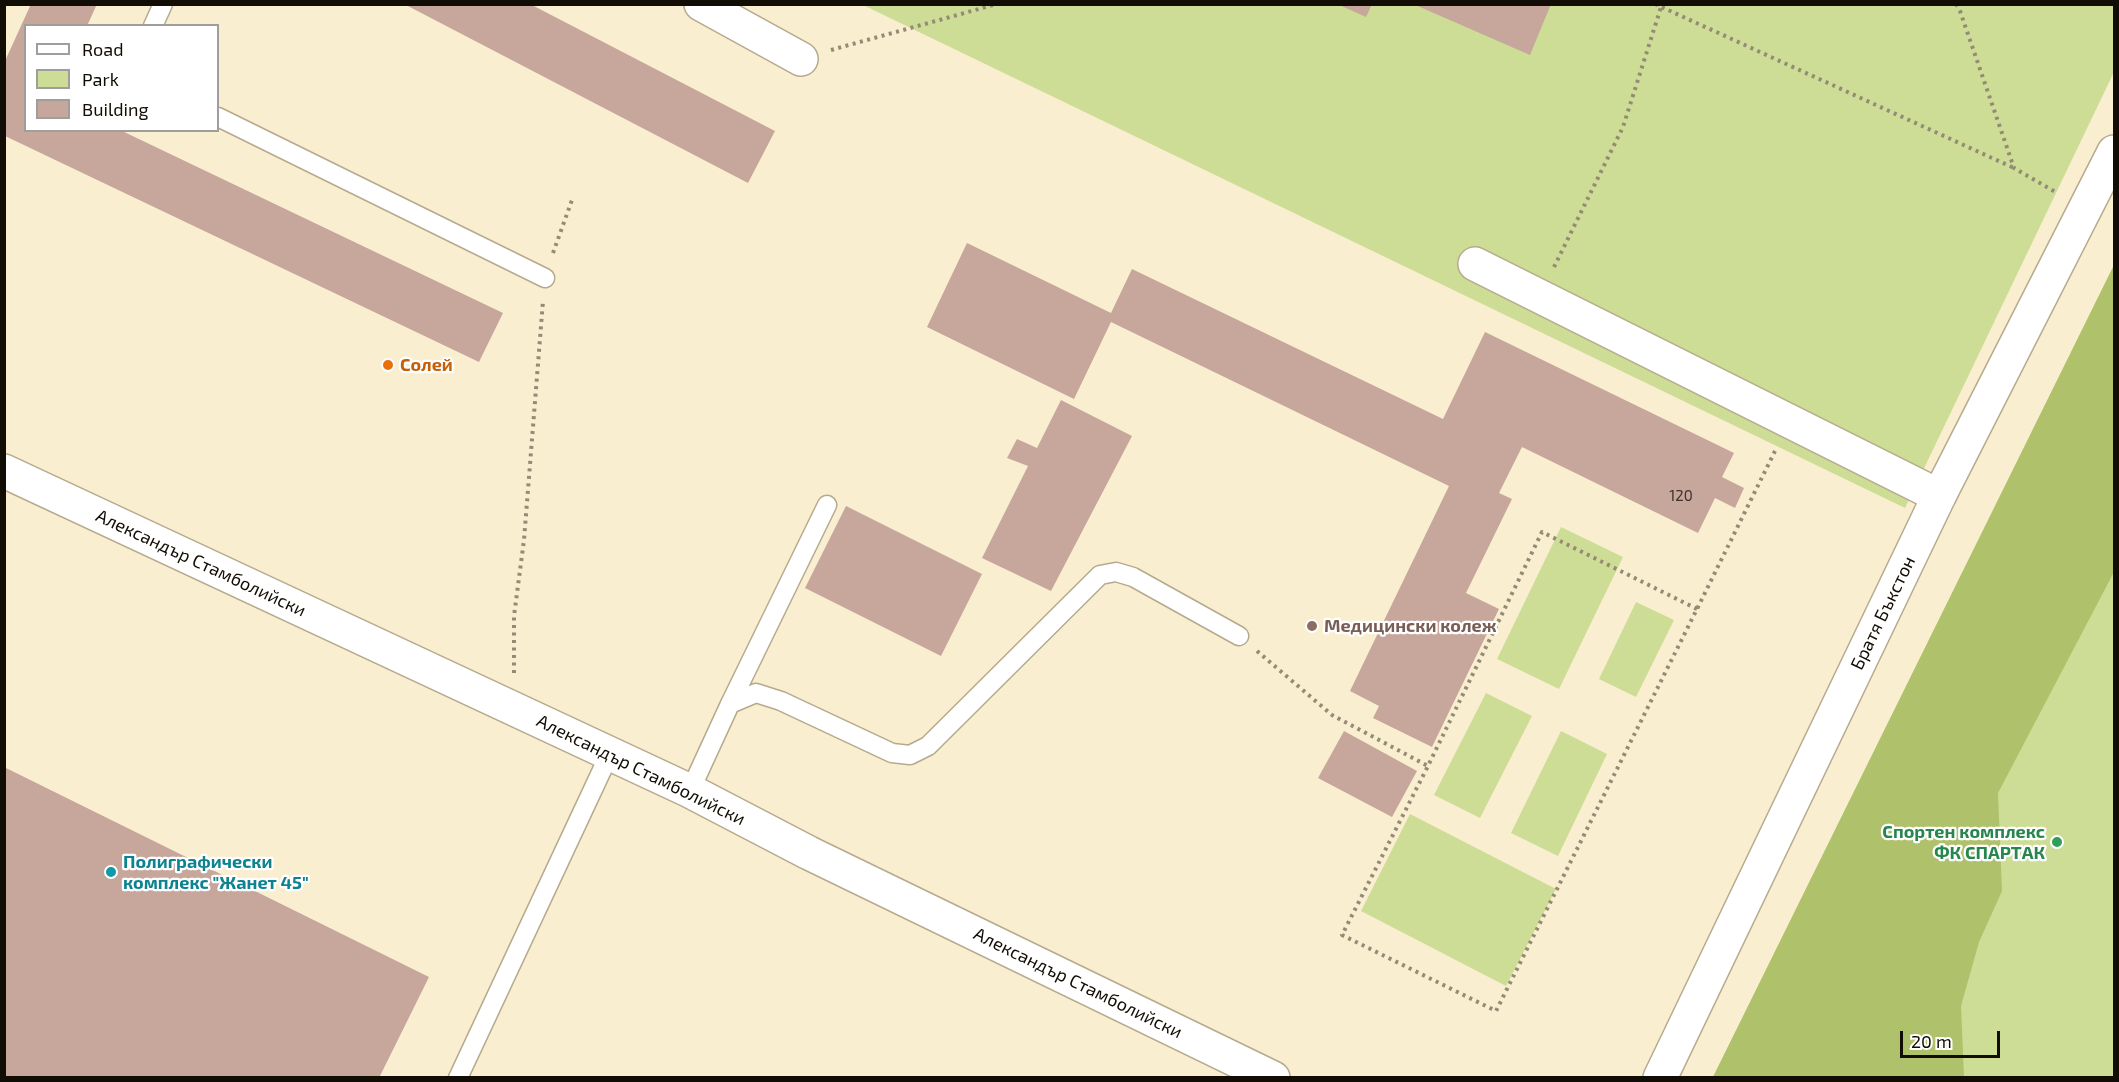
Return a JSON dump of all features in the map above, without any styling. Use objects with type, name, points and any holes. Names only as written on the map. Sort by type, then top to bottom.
[{"type":"street","points":[[701,4],[801,59]]},
{"type":"street","name":"Братя Бъкстон","points":[[1660,1077],[1939,496],[2115,152]]},
{"type":"street","points":[[1474,264],[1939,496]]},
{"type":"street","name":"Александър Стамболийски","points":[[5,472],[690,791],[809,853],[1273,1077]]},
{"type":"lane","points":[[154,24],[163,4]]},
{"type":"lane","points":[[219,117],[544,278]]},
{"type":"lane","points":[[690,791],[827,505]]},
{"type":"lane","points":[[730,704],[756,693],[781,701],[892,753],[910,755],[928,746],[1100,575],[1116,572],[1133,577],[1239,636]]},
{"type":"lane","points":[[458,1077],[610,753]]},
{"type":"path","points":[[801,59],[998,4]]},
{"type":"path","points":[[1655,4],[2014,168],[2086,208]]},
{"type":"path","points":[[1956,4],[2014,168]]},
{"type":"path","points":[[1540,296],[1623,128],[1662,6]]},
{"type":"path","points":[[516,709],[512,659],[514,616],[524,540],[544,278],[572,200]]},
{"type":"path","points":[[1697,609],[1542,532],[1428,766],[1342,935],[1496,1011],[1697,609],[1790,421]]},
{"type":"path","points":[[1239,636],[1332,715],[1428,766]]},
{"type":"green space","points":[[863,5],[2114,5],[2114,72],[1905,508]]},
{"type":"green space","points":[[2114,265],[2114,1077],[1713,1077]]},
{"type":"green space","points":[[2114,265],[2114,572],[1998,793],[2002,891],[1979,942],[1961,1006],[1964,1077],[1713,1077]]},
{"type":"green space","points":[[1561,527],[1623,557],[1559,689],[1497,659]]},
{"type":"green space","points":[[1636,602],[1674,620],[1636,697],[1599,679]]},
{"type":"green space","points":[[1486,693],[1532,716],[1480,818],[1434,795]]},
{"type":"green space","points":[[1561,731],[1607,754],[1558,856],[1511,833]]},
{"type":"green space","points":[[1410,814],[1556,889],[1506,986],[1361,911]]},
{"type":"building","points":[[31,4],[97,4],[88,24],[24,24],[24,132],[124,132],[503,313],[479,362],[5,136],[5,61]]},
{"type":"building","points":[[404,4],[530,4],[775,131],[748,183]]},
{"type":"building","points":[[1337,4],[1372,4],[1366,17]]},
{"type":"building","points":[[1413,4],[1551,4],[1530,55]]},
{"type":"building","points":[[967,243],[1111,313],[1132,269],[1443,419],[1485,332],[1734,453],[1722,477],[1744,488],[1735,508],[1715,498],[1698,533],[1522,447],[1499,493],[1512,499],[1466,593],[1499,609],[1432,747],[1373,718],[1379,706],[1350,691],[1449,486],[1111,322],[1074,399],[927,327]]},
{"type":"building","points":[[1061,400],[1132,436],[1051,591],[982,558],[1028,466],[1007,458],[1017,439],[1037,448]]},
{"type":"building","points":[[846,506],[982,574],[941,656],[805,588]]},
{"type":"building","points":[[1344,731],[1417,771],[1392,817],[1318,778]]},
{"type":"building","name":"Полиграфически комплекс \"Жанет 45\"","points":[[4,767],[429,977],[379,1078],[4,1078]]},
{"type":"place","name":"Солей","points":[[388,365]]},
{"type":"place","name":"Медицински колеж","points":[[1312,626]]},
{"type":"place","name":"Спортен комплекс ФК СПАРТАК","points":[[2057,842]]},
{"type":"place","name":"Полиграфически комплекс \"Жанет 45\"","points":[[111,872]]}]
